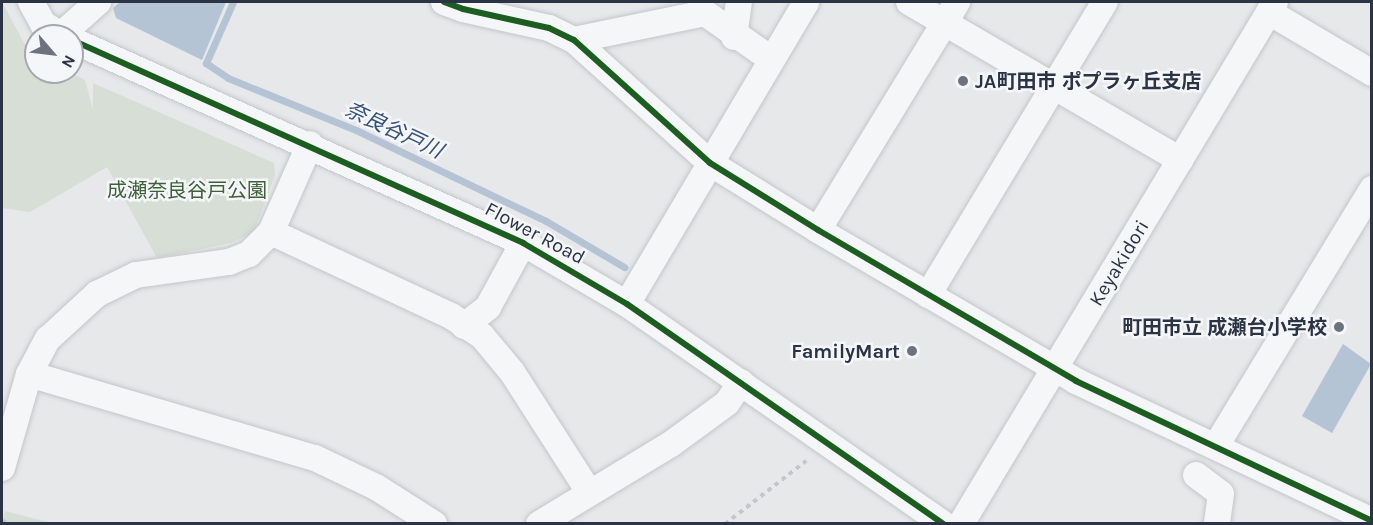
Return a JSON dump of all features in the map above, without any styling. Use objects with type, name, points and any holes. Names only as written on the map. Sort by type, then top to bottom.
[{"type":"street","points":[[31,2],[43,24]]},
{"type":"street","points":[[75,24],[98,2]]},
{"type":"street","points":[[444,2],[463,9],[528,11],[574,40],[710,164],[818,230],[1055,369],[1367,521]]},
{"type":"street","points":[[734,37],[739,2]]},
{"type":"street","points":[[627,304],[806,2]]},
{"type":"street","points":[[909,2],[951,12],[1054,87],[1180,160]]},
{"type":"street","points":[[928,295],[1105,2]]},
{"type":"street","points":[[1272,7],[1371,73]]},
{"type":"street","name":"Keyakidori","points":[[961,524],[1272,7]]},
{"type":"street","points":[[818,230],[951,12]]},
{"type":"street","points":[[574,40],[705,13],[734,37],[771,59]]},
{"type":"street","name":"Flower Road","points":[[84,45],[310,144],[523,243],[627,304],[944,524]]},
{"type":"street","points":[[2,468],[29,374],[48,339],[97,294],[136,275],[229,262],[249,254],[271,232],[310,144]]},
{"type":"street","points":[[1216,446],[1371,189]]},
{"type":"street","points":[[271,232],[451,316],[482,336],[498,351],[589,492]]},
{"type":"street","points":[[464,326],[488,307],[523,243]]},
{"type":"street","points":[[29,374],[315,458],[376,487],[434,524]]},
{"type":"street","points":[[538,524],[671,444],[727,403],[741,382]]},
{"type":"street","points":[[1196,475],[1221,494],[1217,524]]},
{"type":"path","points":[[724,524],[806,461]]},
{"type":"path","points":[[2,521],[11,524]]},
{"type":"green space","name":"成瀬奈良谷戸公園","points":[[2,2],[24,43],[24,84],[84,84],[84,79],[93,110],[93,83],[274,163],[275,175],[254,232],[231,243],[157,258],[107,167],[30,212],[2,208]]},
{"type":"green space","points":[[5,511],[52,523],[2,523]]},
{"type":"water","points":[[120,2],[226,2],[202,60],[116,18],[113,8]]},
{"type":"water","points":[[1343,344],[1371,364],[1332,433],[1302,416]]},
{"type":"waterway","name":"奈良谷戸川","points":[[233,2],[206,63],[228,78],[356,130],[546,221],[624,267]]},
{"type":"cycle path","points":[[444,2],[463,9],[549,28],[574,40],[710,163],[818,230],[1076,381],[1372,521]]},
{"type":"cycle path","points":[[84,45],[523,243],[627,304],[943,524]]},
{"type":"place","name":"JA町田市 ポプラヶ丘支店","points":[[963,81]]},
{"type":"place","name":"町田市立 成瀬台小学校","points":[[1339,327]]},
{"type":"place","name":"FamilyMart","points":[[912,351]]}]
